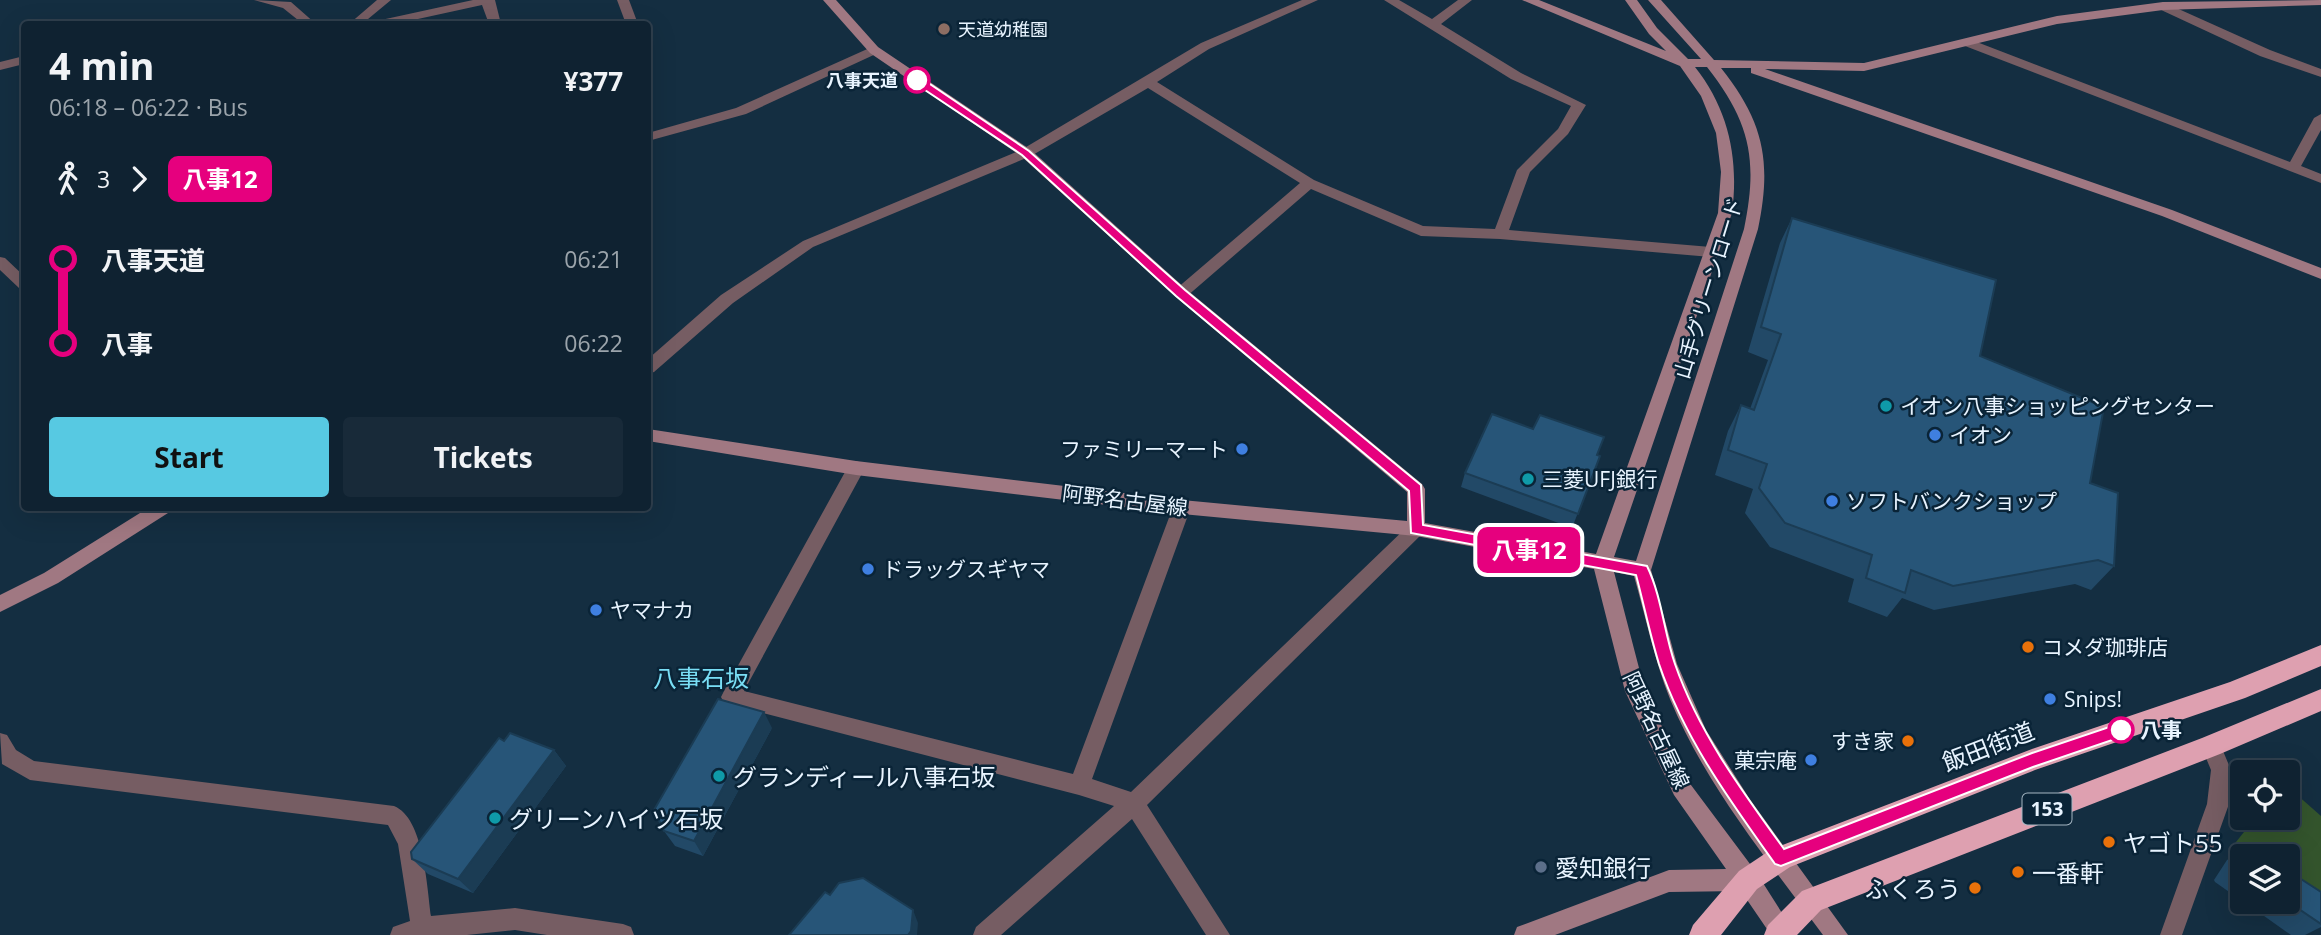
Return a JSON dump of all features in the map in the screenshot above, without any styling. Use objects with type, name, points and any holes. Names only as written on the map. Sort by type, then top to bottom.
[{"type":"highway","name":"飯田街道","points":[[1703,935],[1748,880],[1781,858],[2032,760],[2236,691],[2321,655]]},
{"type":"highway","name":"153","points":[[1782,933],[1812,900],[2211,746],[2321,700]]},
{"type":"street","points":[[260,0],[287,5],[306,21]]},
{"type":"street","points":[[359,21],[385,0]]},
{"type":"street","points":[[394,21],[488,0],[494,21]]},
{"type":"street","points":[[623,0],[631,21]]},
{"type":"street","points":[[829,0],[874,50],[1026,153],[1181,293],[1416,489],[1416,529],[1134,803],[984,935]]},
{"type":"street","points":[[651,365],[727,299],[808,244],[1026,153],[1205,46],[1312,0]]},
{"type":"street","points":[[1390,0],[1433,23],[1516,76],[1578,105],[1563,131],[1524,170],[1500,233]]},
{"type":"street","points":[[1433,23],[1466,0]]},
{"type":"street","points":[[1528,0],[1685,63],[1864,66],[2057,20],[2163,6],[2301,1],[2321,3]]},
{"type":"street","name":"山手グリーンロード","points":[[1602,564],[1725,213],[1730,184],[1728,154],[1721,121],[1709,98],[1685,63],[1654,32],[1631,0]]},
{"type":"street","name":"山手グリーンロード","points":[[1642,570],[1751,229],[1758,198],[1759,168],[1750,132],[1737,102],[1711,63],[1654,0]]},
{"type":"street","points":[[2163,6],[2265,53],[2321,73]]},
{"type":"street","points":[[1969,43],[2321,179]]},
{"type":"street","points":[[651,136],[741,111],[874,50]]},
{"type":"street","points":[[0,66],[21,61]]},
{"type":"street","points":[[1739,65],[2167,213],[2321,274]]},
{"type":"street","points":[[1148,82],[1309,183],[1421,231],[1500,233],[1711,252]]},
{"type":"street","points":[[2294,167],[2321,118]]},
{"type":"street","points":[[1181,293],[1309,183]]},
{"type":"street","points":[[0,262],[21,281]]},
{"type":"street","name":"阿野名古屋線","points":[[651,435],[856,468],[1182,508],[1416,529],[1642,570],[1667,664],[1685,706],[1722,777],[1837,935]]},
{"type":"street","points":[[856,468],[731,697],[1079,785],[1134,803],[1219,935]]},
{"type":"street","points":[[1079,785],[1182,508]]},
{"type":"street","points":[[0,604],[51,578],[157,511]]},
{"type":"street","name":"阿野名古屋線","points":[[1602,564],[1635,691],[1682,788],[1748,880],[1782,933]]},
{"type":"street","points":[[0,741],[9,757],[30,769],[394,816],[409,842],[412,932],[515,919],[623,935]]},
{"type":"street","points":[[2171,935],[2218,804],[2221,770],[2211,746]]},
{"type":"street","points":[[1525,935],[1669,881],[1748,880]]},
{"type":"green space","points":[[2300,797],[2321,816],[2321,912],[2300,895],[2300,844],[2234,844],[2246,830],[2300,830]]},
{"type":"building","name":"イオン八事ショッピングセンター","points":[[1792,218],[1996,280],[1980,356],[2104,407],[2090,483],[2118,493],[2114,566],[2098,560],[1953,586],[1911,570],[1905,593],[1866,578],[1872,555],[1785,523],[1759,488],[1767,464],[1728,450],[1741,405],[1754,410],[1781,334],[1761,327]]},
{"type":"building","name":"三菱UFJ銀行","points":[[1492,414],[1533,429],[1540,415],[1604,437],[1597,455],[1600,456],[1578,514],[1465,473]]},
{"type":"building","name":"グランディール八事石坂","points":[[718,699],[764,712],[694,841],[664,831],[654,810]]},
{"type":"building","points":[[510,733],[554,750],[458,879],[412,859],[411,852],[499,738],[504,741]]},
{"type":"building","points":[[863,878],[913,910],[911,931],[908,935],[789,935],[825,892],[830,895],[839,883]]},
{"type":"building","points":[[2300,878],[2321,892],[2321,924],[2300,910]]},
{"type":"bus line","name":"八事12","points":[[917,80],[1026,153],[1181,293],[1416,489],[1416,529],[1642,570],[1667,664],[1685,706],[1722,777],[1781,858],[2032,760],[2121,730]]},
{"type":"place","name":"天道幼稚園","points":[[944,29]]},
{"type":"place","name":"八事天道","points":[[917,80]]},
{"type":"place","name":"イオン八事ショッピングセンター","points":[[1886,406]]},
{"type":"place","name":"イオン","points":[[1935,435]]},
{"type":"place","name":"ファミリーマート","points":[[1242,449]]},
{"type":"place","name":"三菱UFJ銀行","points":[[1528,479]]},
{"type":"place","name":"ソフトバンクショップ","points":[[1832,501]]},
{"type":"place","name":"ドラッグスギヤマ","points":[[868,569]]},
{"type":"place","name":"ヤマナカ","points":[[596,610]]},
{"type":"place","name":"コメダ珈琲店","points":[[2028,647]]},
{"type":"place","name":"Snips!","points":[[2050,699]]},
{"type":"place","name":"八事","points":[[2121,730]]},
{"type":"place","name":"すき家","points":[[1908,741]]},
{"type":"place","name":"菓宗庵","points":[[1811,760]]},
{"type":"place","name":"グランディール八事石坂","points":[[719,776]]},
{"type":"place","name":"グリーンハイツ石坂","points":[[495,818]]},
{"type":"place","name":"ヤゴト55","points":[[2109,842]]},
{"type":"place","name":"愛知銀行","points":[[1541,867]]},
{"type":"place","name":"一番軒","points":[[2018,872]]},
{"type":"place","name":"ふくろう","points":[[1975,888]]},
{"type":"district","name":"八事石坂","points":[[701,677]]}]
